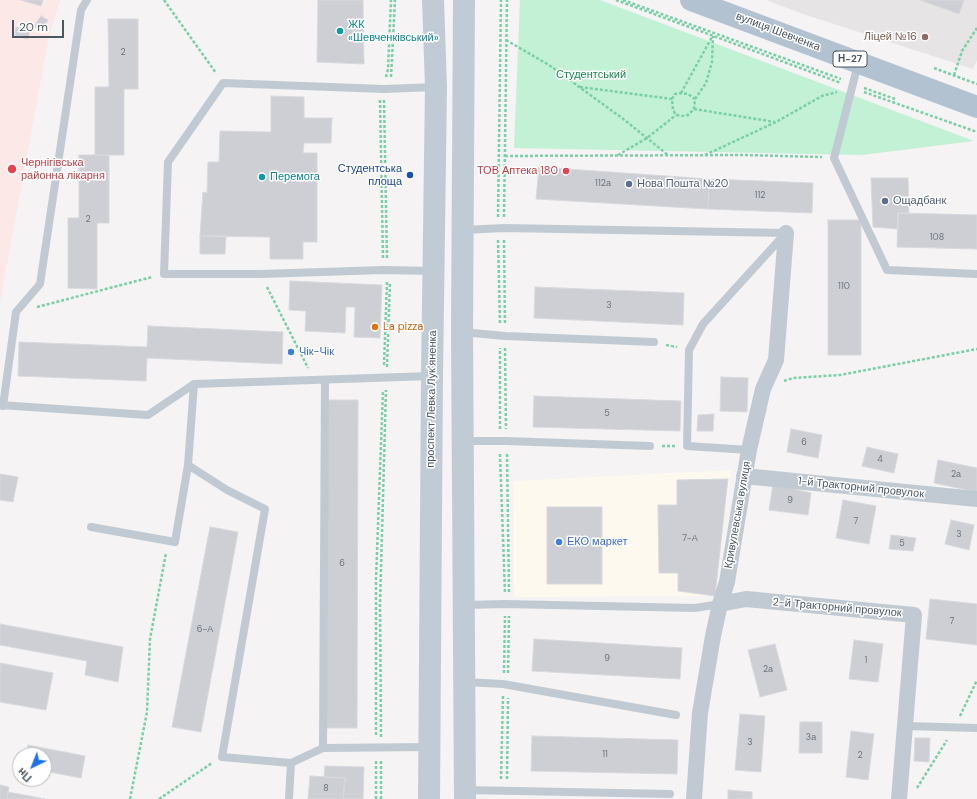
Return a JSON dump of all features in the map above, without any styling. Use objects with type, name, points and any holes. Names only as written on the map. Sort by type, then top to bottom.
[{"type":"main road","name":"проспект Левка Лукʼяненка","points":[[429,799],[436,87],[433,0]]},
{"type":"main road","points":[[464,0],[462,441],[465,794]]},
{"type":"main road","name":"вулиця Шевченка","points":[[691,0],[723,8],[977,107]]},
{"type":"street","name":"Кривулевська вулиця","points":[[694,799],[700,713],[720,604],[727,582],[744,476],[763,389],[776,360],[786,233]]},
{"type":"street","name":"1-й Тракторний провулок","points":[[744,476],[977,499]]},
{"type":"street","name":"2-й Тракторний провулок","points":[[720,604],[746,599],[914,615],[899,799]]},
{"type":"lane","points":[[87,0],[81,10],[40,284],[16,312],[2,406],[148,415],[194,384],[325,381],[432,376]]},
{"type":"lane","points":[[859,62],[834,158],[887,270],[977,274]]},
{"type":"lane","points":[[433,271],[164,274],[168,162],[223,84],[436,87]]},
{"type":"lane","points":[[463,230],[501,228],[786,233]]},
{"type":"lane","points":[[749,450],[687,446],[689,350],[703,324],[786,233]]},
{"type":"lane","points":[[462,332],[502,336],[654,342]]},
{"type":"lane","points":[[323,748],[325,381]]},
{"type":"lane","points":[[91,527],[175,542],[188,465],[194,384]]},
{"type":"lane","points":[[462,441],[650,446]]},
{"type":"lane","points":[[188,465],[227,490],[264,509],[222,757],[291,763],[323,748],[429,747]]},
{"type":"lane","points":[[463,605],[507,604],[695,608],[720,604]]},
{"type":"lane","points":[[463,682],[506,684],[676,715]]},
{"type":"lane","points":[[905,726],[977,728]]},
{"type":"lane","points":[[289,799],[291,763]]},
{"type":"lane","points":[[465,794],[504,791],[670,794]]},
{"type":"path","points":[[164,0],[223,84]]},
{"type":"path","points":[[385,377],[387,272],[383,87],[388,69],[391,0]]},
{"type":"path","points":[[383,87],[391,81],[395,0]]},
{"type":"path","points":[[501,0],[503,441],[507,604],[504,791]]},
{"type":"path","points":[[507,0],[505,156],[501,228],[503,441],[507,604]]},
{"type":"path","points":[[616,0],[852,86],[934,112]]},
{"type":"path","points":[[623,0],[852,86],[898,105],[977,132]]},
{"type":"path","points":[[954,75],[962,51],[977,28]]},
{"type":"path","points":[[681,93],[713,36]]},
{"type":"path","points":[[617,156],[647,138],[676,115],[682,116],[688,114],[694,109],[695,99],[706,83],[712,62],[713,36]]},
{"type":"path","points":[[506,40],[549,65],[580,87],[668,155]]},
{"type":"path","points":[[704,155],[776,122],[822,96],[852,86]]},
{"type":"path","points":[[376,799],[387,272],[383,87]]},
{"type":"path","points":[[580,87],[672,99]]},
{"type":"path","points":[[676,115],[673,110],[672,99],[675,94],[688,94],[695,99]]},
{"type":"path","points":[[694,109],[776,122]]},
{"type":"path","points":[[505,156],[744,155],[834,158]]},
{"type":"path","points":[[16,312],[164,274]]},
{"type":"path","points":[[261,274],[314,381]]},
{"type":"path","points":[[654,342],[689,350]]},
{"type":"path","points":[[763,389],[793,378],[840,374],[977,349]]},
{"type":"path","points":[[650,446],[687,446]]},
{"type":"path","points":[[130,799],[147,712],[150,639],[168,541]]},
{"type":"path","points":[[914,792],[955,727],[977,680]]},
{"type":"path","points":[[504,791],[506,684]]},
{"type":"path","points":[[378,747],[381,799]]},
{"type":"path","points":[[159,799],[222,757]]},
{"type":"shaded area","name":"Чернігівська районна лікарня","points":[[0,0],[60,0],[49,36],[0,302]]},
{"type":"shaded area","name":"Ліцей №16","points":[[766,0],[977,0],[977,60],[973,69],[803,14]]},
{"type":"shaded area","points":[[731,470],[715,596],[514,597],[513,481]]},
{"type":"green space","name":"Студентський","points":[[520,0],[600,0],[974,141],[862,155],[514,148]]},
{"type":"building","points":[[21,0],[43,0],[41,6]]},
{"type":"building","name":"ЖК «Шевченківський»","points":[[318,0],[363,0],[364,64],[317,62]]},
{"type":"building","points":[[920,0],[964,0],[959,14]]},
{"type":"building","points":[[41,16],[48,20],[41,31],[34,26]]},
{"type":"building","points":[[108,19],[138,19],[138,89],[124,89],[124,155],[95,155],[95,87],[109,87]]},
{"type":"building","points":[[16,27],[30,30],[28,39],[15,36]]},
{"type":"building","name":"Перемога","points":[[271,96],[304,97],[304,118],[332,118],[331,143],[304,143],[303,153],[317,153],[317,242],[303,242],[303,259],[270,259],[270,237],[200,236],[203,192],[207,193],[208,162],[219,162],[220,131],[271,132]]},
{"type":"building","points":[[79,155],[109,155],[109,223],[97,223],[97,289],[68,288],[68,218],[79,218]]},
{"type":"building","points":[[539,167],[709,179],[708,209],[536,199]]},
{"type":"building","points":[[871,178],[908,178],[909,214],[898,213],[898,229],[873,227]]},
{"type":"building","points":[[709,179],[813,183],[812,213],[708,209]]},
{"type":"building","points":[[898,213],[977,215],[977,249],[897,247]]},
{"type":"building","points":[[828,220],[861,220],[861,355],[828,355]]},
{"type":"building","points":[[200,236],[226,236],[225,254],[200,254]]},
{"type":"building","points":[[290,281],[382,285],[380,338],[354,337],[355,307],[346,307],[345,333],[305,331],[306,311],[289,310]]},
{"type":"building","points":[[535,287],[684,293],[683,325],[534,318]]},
{"type":"building","points":[[148,326],[283,332],[282,364],[147,358],[146,381],[18,376],[19,342],[147,347]]},
{"type":"building","points":[[721,377],[748,378],[747,412],[720,411]]},
{"type":"building","points":[[534,396],[681,401],[680,431],[533,427]]},
{"type":"building","points":[[327,400],[358,400],[357,728],[325,728]]},
{"type":"building","points":[[714,414],[713,431],[697,431],[698,415]]},
{"type":"building","points":[[791,429],[822,435],[818,458],[787,452]]},
{"type":"building","points":[[867,447],[898,454],[894,473],[862,466]]},
{"type":"building","points":[[938,460],[977,468],[977,492],[934,483]]},
{"type":"building","points":[[0,474],[18,477],[13,502],[0,500]]},
{"type":"building","points":[[728,479],[715,596],[678,591],[678,573],[659,573],[658,505],[677,505],[677,480]]},
{"type":"building","points":[[773,484],[811,493],[808,515],[769,510]]},
{"type":"building","points":[[843,500],[876,506],[869,544],[836,538]]},
{"type":"building","points":[[547,507],[602,507],[602,584],[547,584]]},
{"type":"building","points":[[951,520],[974,525],[969,550],[945,544]]},
{"type":"building","points":[[210,527],[238,532],[201,732],[172,727]]},
{"type":"building","points":[[891,535],[916,538],[913,551],[889,549]]},
{"type":"building","points":[[930,599],[977,604],[977,645],[926,639]]},
{"type":"building","points":[[0,624],[123,647],[118,682],[85,675],[87,661],[0,645]]},
{"type":"building","points":[[534,639],[682,648],[680,679],[532,671]]},
{"type":"building","points":[[854,640],[883,644],[878,682],[849,679]]},
{"type":"building","points":[[775,644],[787,690],[760,697],[748,650]]},
{"type":"building","points":[[0,663],[53,673],[46,710],[0,702]]},
{"type":"building","points":[[740,714],[765,716],[761,772],[735,770]]},
{"type":"building","points":[[800,722],[822,722],[822,753],[799,753]]},
{"type":"building","points":[[851,731],[874,734],[868,780],[846,777]]},
{"type":"building","points":[[532,736],[678,740],[677,774],[531,771]]},
{"type":"building","points":[[915,738],[930,738],[929,762],[914,761]]},
{"type":"building","points":[[28,745],[38,747],[28,747]]},
{"type":"building","points":[[52,750],[85,756],[81,778],[52,773]]},
{"type":"building","points":[[325,766],[364,767],[363,799],[343,799],[345,778],[324,777]]},
{"type":"building","points":[[310,776],[345,778],[343,799],[308,799]]},
{"type":"building","points":[[0,785],[9,787],[7,799],[0,799]]},
{"type":"building","points":[[728,790],[752,792],[752,799],[728,799]]},
{"type":"building","points":[[8,792],[45,799],[7,799]]},
{"type":"place","name":"ЖК «Шевченківський»","points":[[340,31]]},
{"type":"place","name":"Ліцей №16","points":[[925,37]]},
{"type":"place","name":"Чернігівська районна лікарня","points":[[12,169]]},
{"type":"place","name":"ТОВ Аптека 180","points":[[566,171]]},
{"type":"place","name":"Студентська площа","points":[[410,175]]},
{"type":"place","name":"Перемога","points":[[262,177]]},
{"type":"place","name":"Нова Пошта №20","points":[[629,184]]},
{"type":"place","name":"Ощадбанк","points":[[885,201]]},
{"type":"place","name":"La pizza","points":[[375,327]]},
{"type":"place","name":"Чік-Чік","points":[[291,352]]},
{"type":"place","name":"ЕКО маркет","points":[[559,542]]}]
